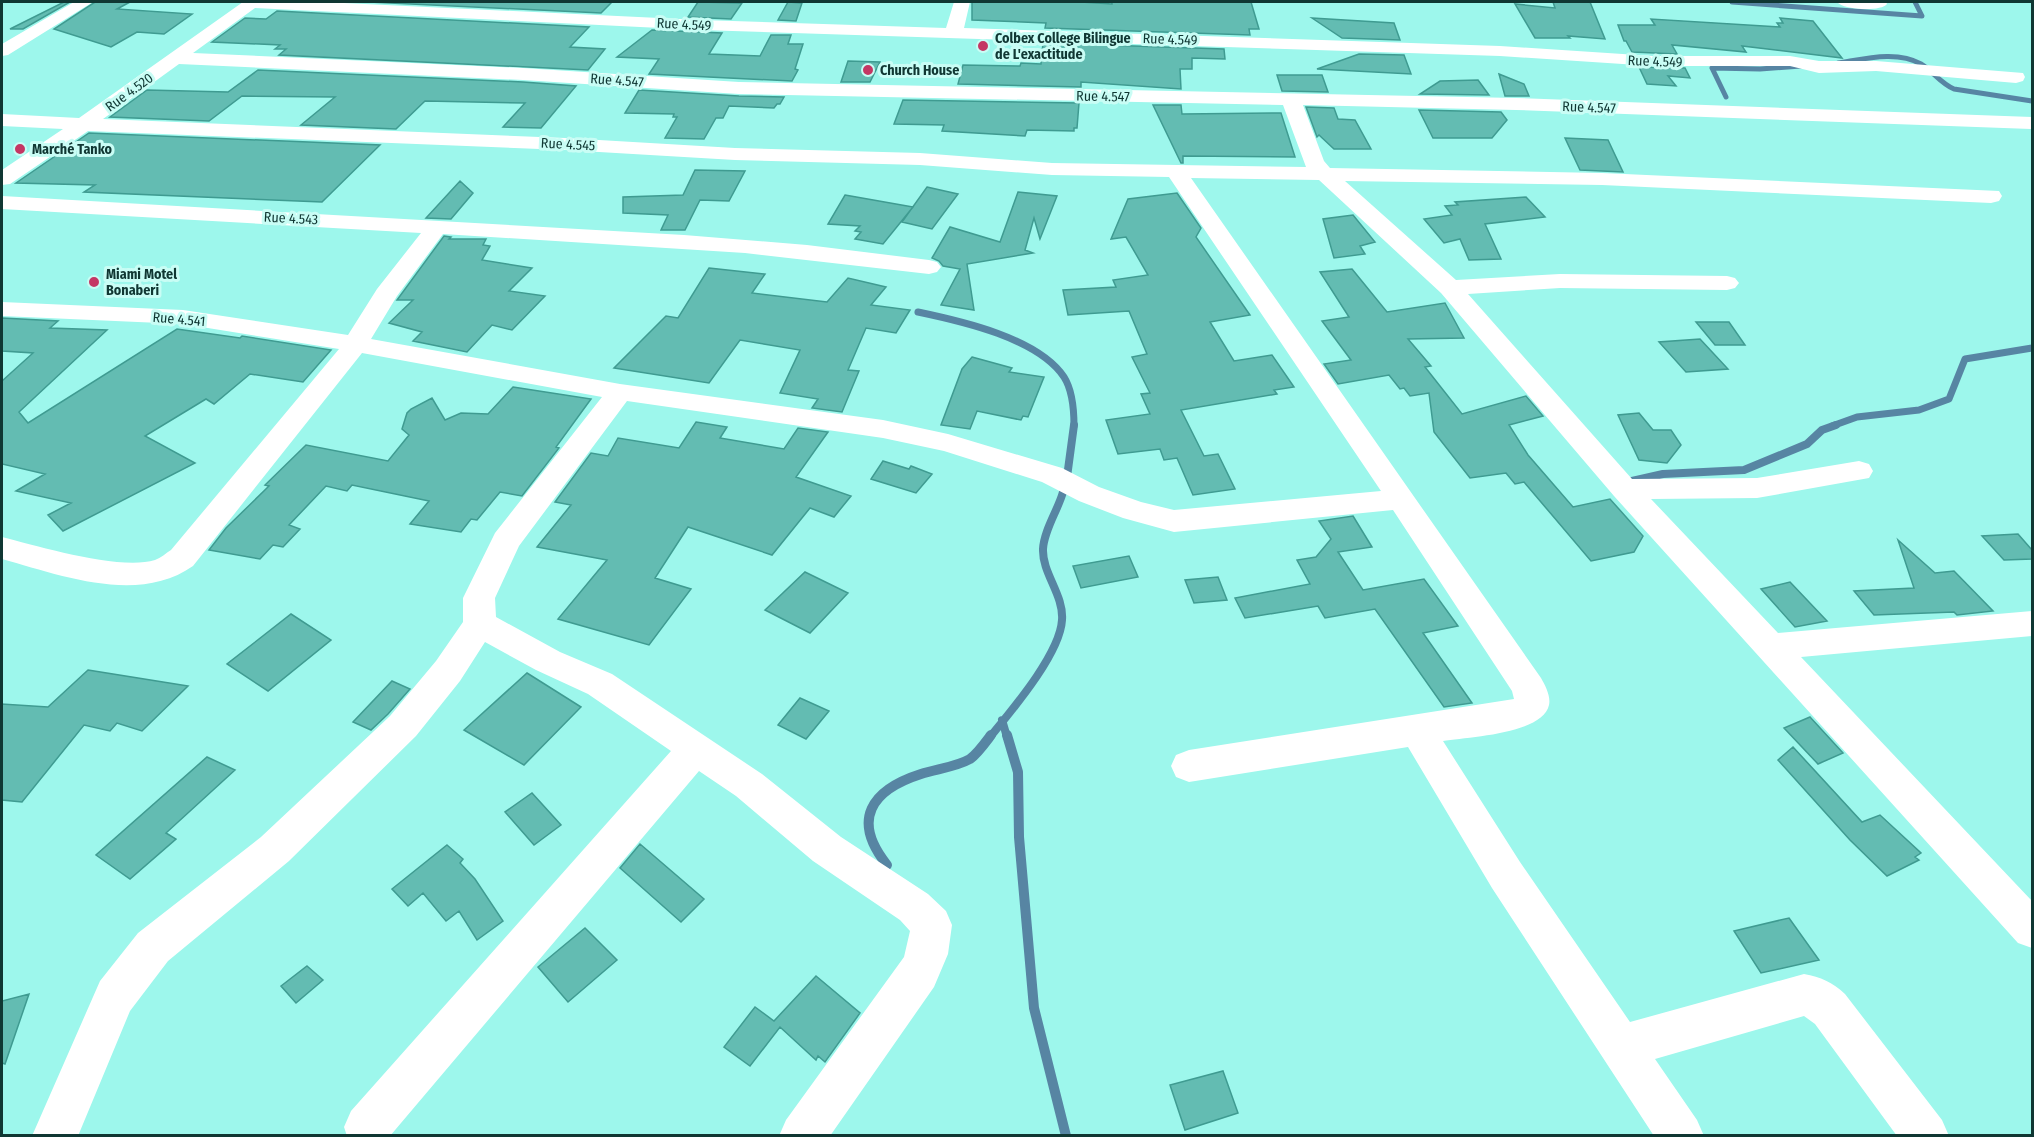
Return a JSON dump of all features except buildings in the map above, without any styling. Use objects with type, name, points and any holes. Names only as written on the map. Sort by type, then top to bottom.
[{"type":"street","points":[[2,51],[85,2]]},
{"type":"street","name":"Rue 4.549","points":[[252,2],[701,25],[1500,51],[1664,62],[1790,61],[1827,68],[1876,66],[2016,77]]},
{"type":"street","name":"Rue 4.520","points":[[2,179],[84,124],[252,2]]},
{"type":"street","points":[[595,19],[611,2]]},
{"type":"street","points":[[954,32],[962,2]]},
{"type":"street","points":[[1845,2],[1879,4]]},
{"type":"street","name":"Rue 4.547","points":[[176,58],[523,74],[740,88],[1516,104],[2031,123]]},
{"type":"street","points":[[1291,100],[1314,164],[1450,288],[1624,489],[1768,647],[2032,929]]},
{"type":"street","name":"Rue 4.545","points":[[2,120],[565,144],[735,154],[920,159],[1052,169],[1322,172],[1602,179],[1992,196]]},
{"type":"street","points":[[1175,170],[1529,688],[1532,704],[1521,714],[1418,732],[1189,766]]},
{"type":"street","name":"Rue 4.543","points":[[2,202],[626,237],[870,258],[929,267]]},
{"type":"street","points":[[2,548],[81,567],[139,573],[162,570],[182,558],[346,359],[386,294],[437,227]]},
{"type":"street","points":[[1450,288],[1560,281],[1727,283]]},
{"type":"street","name":"Rue 4.541","points":[[2,309],[183,317],[354,344],[620,392],[883,429],[948,443],[1052,475],[1089,494],[1134,511],[1174,521],[1402,499]]},
{"type":"street","points":[[55,1136],[115,996],[153,947],[275,849],[403,726],[448,671],[480,624],[479,598],[506,541],[620,392]]},
{"type":"street","points":[[1624,489],[1758,488],[1859,471]]},
{"type":"street","points":[[1768,647],[2032,623]]},
{"type":"street","points":[[480,624],[548,662],[600,684],[749,785],[827,849],[914,907],[932,925],[927,954],[918,972],[802,1136]]},
{"type":"street","points":[[1418,732],[1506,875],[1681,1136]]},
{"type":"street","points":[[367,1127],[695,749]]},
{"type":"street","points":[[1622,1046],[1804,994],[1818,998],[1830,1009],[1926,1136]]},
{"type":"waterway","points":[[1732,2],[1922,16],[1915,2]]},
{"type":"waterway","points":[[1838,63],[1869,58],[1902,57],[1921,64],[1954,89],[2032,101]]},
{"type":"waterway","points":[[1726,97],[1712,68],[1760,69],[1801,66]]},
{"type":"waterway","points":[[918,312],[997,333],[1018,342],[1052,363],[1067,382],[1072,401],[1074,425]]},
{"type":"waterway","points":[[1832,426],[1857,417],[1919,410],[1949,399],[1965,359],[2032,348]]},
{"type":"waterway","points":[[1067,477],[1074,425]]},
{"type":"waterway","points":[[1632,481],[1663,474],[1744,470],[1807,444],[1822,430],[1836,425]]},
{"type":"waterway","points":[[1002,721],[1034,681],[1059,634],[1062,611],[1046,567],[1043,549],[1046,535],[1063,492]]},
{"type":"waterway","points":[[990,737],[1002,721]]},
{"type":"waterway","points":[[1002,721],[1007,737]]},
{"type":"waterway","points":[[887,865],[876,849],[870,834],[869,821],[872,809],[879,798],[904,781],[970,759],[991,735]]},
{"type":"waterway","points":[[1007,735],[1018,772],[1019,837],[1034,1008],[1066,1136]]},
{"type":"place","name":"Colbex College Bilingue de L'exactitude","points":[[983,46]]},
{"type":"place","name":"Church House","points":[[868,70]]},
{"type":"place","name":"Marché Tanko","points":[[20,149]]},
{"type":"place","name":"Miami Motel Bonaberi","points":[[94,282]]}]
